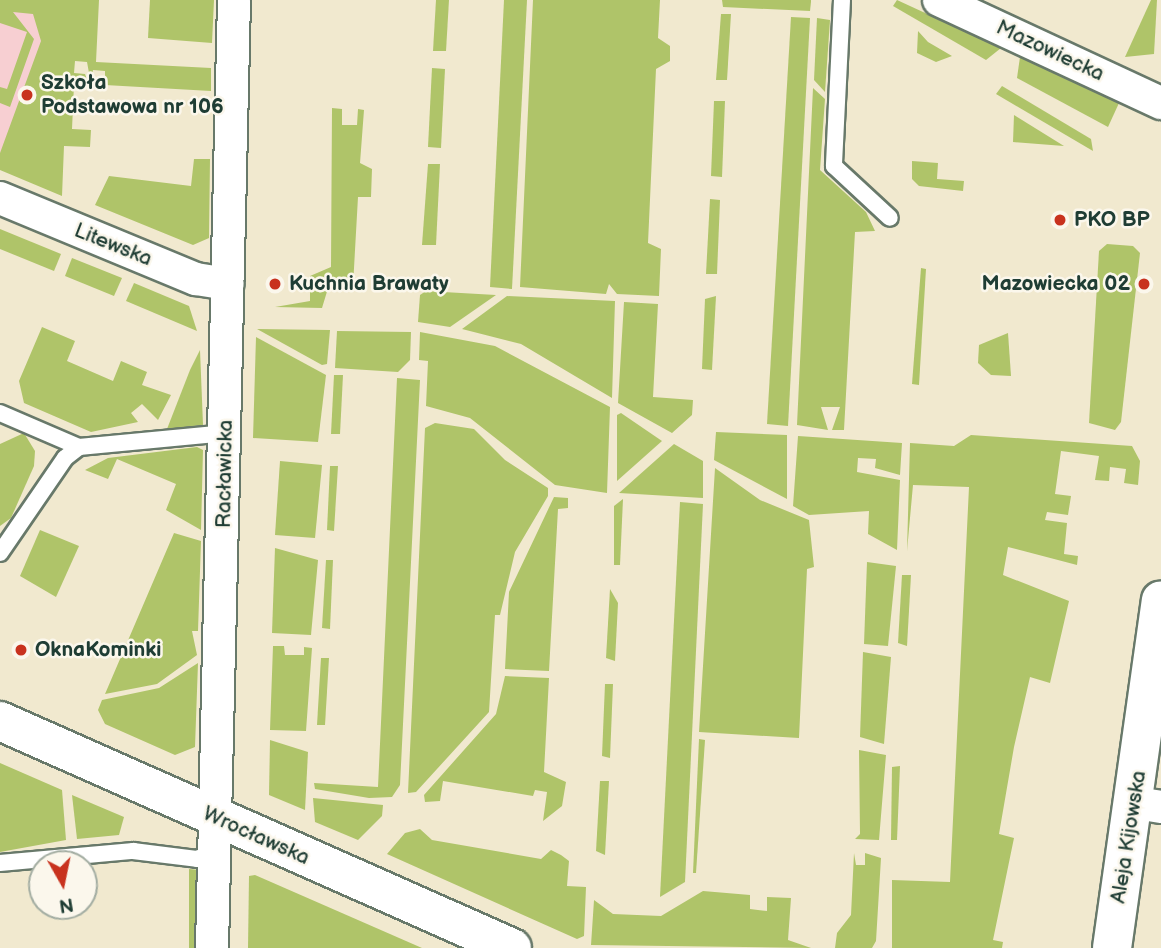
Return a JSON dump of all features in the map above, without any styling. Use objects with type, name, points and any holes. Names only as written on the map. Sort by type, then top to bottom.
[{"type":"street","name":"Racławicka","points":[[212,948],[234,0]]},
{"type":"street","name":"Mazowiecka","points":[[939,0],[1161,103]]},
{"type":"street","name":"Litewska","points":[[0,198],[196,279],[228,284]]},
{"type":"street","name":"Aleja Kijowska","points":[[1112,948],[1149,805],[1161,600]]},
{"type":"street","name":"Wrocławska","points":[[0,722],[214,835],[512,948]]},
{"type":"lane","points":[[842,0],[834,166],[890,218]]},
{"type":"lane","points":[[0,413],[79,447],[226,433]]},
{"type":"lane","points":[[0,553],[60,465],[79,447]]},
{"type":"lane","points":[[0,863],[133,851],[197,859],[214,835]]},
{"type":"shaded area","name":"Szkoła Podstawowa nr 106","points":[[0,0],[58,0],[50,174],[0,153]]},
{"type":"green space","points":[[0,0],[99,0],[96,62],[211,68],[211,91],[105,85],[105,71],[93,70],[91,84],[87,62],[75,61],[74,73],[85,74],[89,85],[74,85],[72,129],[91,130],[90,147],[64,146],[62,196],[0,170],[0,153],[41,41],[33,14],[13,12],[34,39],[10,107],[0,103],[0,87],[7,89],[27,32],[0,23]]},
{"type":"green space","points":[[150,0],[214,0],[212,43],[148,38]]},
{"type":"green space","points":[[436,0],[449,0],[446,51],[433,51]]},
{"type":"green space","points":[[504,0],[527,0],[512,289],[490,287]]},
{"type":"green space","points":[[533,0],[660,0],[658,38],[670,46],[670,61],[656,69],[648,243],[661,249],[659,296],[617,294],[609,284],[606,294],[520,287]]},
{"type":"green space","points":[[722,0],[811,2],[810,11],[723,7]]},
{"type":"green space","points":[[897,0],[1001,48],[986,60],[893,6]]},
{"type":"green space","points":[[1151,0],[1157,0],[1154,54],[1125,57]]},
{"type":"green space","points":[[721,14],[731,14],[727,80],[716,80]]},
{"type":"green space","points":[[791,17],[810,18],[788,426],[767,424]]},
{"type":"green space","points":[[817,18],[830,20],[825,92],[814,80]]},
{"type":"green space","points":[[918,31],[928,42],[952,56],[936,62],[917,53]]},
{"type":"green space","points":[[1020,57],[1119,103],[1108,127],[1017,78]]},
{"type":"green space","points":[[432,68],[445,69],[441,148],[428,147]]},
{"type":"green space","points":[[1002,86],[1091,139],[1093,151],[996,94]]},
{"type":"green space","points":[[813,88],[825,99],[820,170],[866,212],[875,231],[855,232],[844,430],[832,430],[840,407],[821,407],[828,430],[797,425]]},
{"type":"green space","points":[[714,101],[725,101],[722,177],[711,176]]},
{"type":"green space","points":[[332,108],[342,109],[342,125],[357,125],[358,109],[364,110],[360,163],[372,169],[371,197],[358,197],[353,286],[329,285],[322,308],[275,307],[310,301],[310,276],[331,267]]},
{"type":"green space","points":[[1014,115],[1064,146],[1013,142]]},
{"type":"green space","points":[[194,159],[210,159],[209,238],[193,245],[95,205],[109,176],[191,186]]},
{"type":"green space","points":[[912,161],[938,163],[937,179],[964,181],[963,191],[919,186],[912,179]]},
{"type":"green space","points":[[428,164],[440,164],[436,245],[422,245]]},
{"type":"green space","points":[[710,199],[720,200],[717,274],[706,274]]},
{"type":"green space","points":[[0,229],[61,254],[54,271],[0,249]]},
{"type":"green space","points":[[1107,244],[1133,246],[1140,253],[1121,422],[1115,430],[1089,423],[1099,251]]},
{"type":"green space","points":[[72,258],[122,278],[114,296],[65,276]]},
{"type":"green space","points":[[921,268],[926,269],[919,385],[912,384]]},
{"type":"green space","points":[[134,283],[189,306],[197,331],[126,301]]},
{"type":"green space","points":[[426,291],[496,295],[450,327],[418,322],[420,295]]},
{"type":"green space","points":[[507,296],[615,301],[612,398],[521,344],[462,329]]},
{"type":"green space","points":[[716,296],[712,370],[702,369],[705,299]]},
{"type":"green space","points":[[624,302],[658,304],[653,397],[693,400],[692,415],[672,433],[618,403]]},
{"type":"green space","points":[[42,327],[75,341],[67,361],[113,381],[121,361],[147,372],[142,385],[171,395],[158,420],[142,404],[131,413],[138,422],[91,432],[24,403],[19,381]]},
{"type":"green space","points":[[257,329],[330,330],[327,364],[322,365]]},
{"type":"green space","points":[[337,331],[411,332],[410,360],[398,372],[335,368]]},
{"type":"green space","points":[[420,332],[495,346],[610,407],[607,493],[555,485],[470,418],[426,406],[428,361],[419,360]]},
{"type":"green space","points":[[1008,333],[1011,376],[991,375],[978,363],[979,345]]},
{"type":"green space","points":[[256,337],[326,375],[318,442],[253,438]]},
{"type":"green space","points":[[200,350],[203,425],[167,429],[190,370]]},
{"type":"green space","points":[[334,375],[343,375],[340,434],[331,434]]},
{"type":"green space","points":[[397,378],[420,380],[400,785],[392,797],[369,798],[315,789],[314,783],[378,787]]},
{"type":"green space","points":[[621,413],[662,441],[617,481],[617,415]]},
{"type":"green space","points":[[435,423],[474,429],[505,460],[548,488],[548,496],[515,552],[500,615],[495,615],[489,712],[416,792],[408,793],[425,428]]},
{"type":"green space","points":[[716,432],[787,435],[787,499],[714,460]]},
{"type":"green space","points":[[24,433],[35,451],[34,466],[11,518],[0,526],[0,444]]},
{"type":"green space","points":[[971,435],[1132,446],[1140,461],[1138,485],[1124,483],[1126,469],[1110,467],[1109,481],[1095,480],[1099,456],[1061,451],[1055,494],[1071,496],[1068,515],[1047,512],[1045,520],[1067,523],[1064,554],[1078,556],[1077,565],[1008,547],[1003,575],[1069,601],[1050,683],[1030,677],[1014,747],[999,834],[1014,838],[993,940],[1003,942],[1002,948],[892,948],[892,880],[950,882],[969,487],[913,485],[907,551],[910,443],[954,446]]},
{"type":"green space","points":[[798,436],[902,443],[900,475],[875,468],[876,459],[858,458],[857,472],[900,480],[897,550],[868,534],[869,511],[809,515],[793,506]]},
{"type":"green space","points":[[674,444],[703,461],[703,498],[619,493]]},
{"type":"green space","points":[[197,447],[203,450],[201,530],[166,510],[176,484],[117,459],[108,479],[85,470],[108,458]]},
{"type":"green space","points":[[280,461],[322,465],[315,538],[275,535]]},
{"type":"green space","points":[[330,466],[338,466],[334,531],[327,530]]},
{"type":"green space","points":[[715,468],[760,500],[809,520],[814,567],[807,569],[799,738],[699,732]]},
{"type":"green space","points":[[554,497],[568,498],[568,508],[558,509],[549,671],[505,669],[509,592]]},
{"type":"green space","points":[[623,499],[620,565],[614,565],[614,506]]},
{"type":"green space","points":[[680,502],[703,504],[685,882],[660,897]]},
{"type":"green space","points":[[40,530],[79,546],[56,597],[20,576]]},
{"type":"green space","points":[[174,533],[201,541],[198,631],[192,631],[197,655],[157,684],[105,694]]},
{"type":"green space","points":[[275,548],[318,560],[311,635],[272,633]]},
{"type":"green space","points":[[326,560],[333,560],[330,629],[322,628]]},
{"type":"green space","points":[[867,562],[896,566],[888,646],[864,644]]},
{"type":"green space","points":[[902,575],[911,575],[907,646],[898,643]]},
{"type":"green space","points":[[610,589],[618,603],[615,661],[606,658]]},
{"type":"green space","points":[[273,646],[284,646],[285,655],[304,655],[304,647],[312,648],[306,731],[270,730]]},
{"type":"green space","points":[[863,652],[891,657],[884,744],[860,737]]},
{"type":"green space","points":[[321,658],[329,658],[325,725],[317,725]]},
{"type":"green space","points":[[198,663],[195,747],[175,755],[105,724],[98,710],[102,700],[159,688]]},
{"type":"green space","points":[[505,676],[549,678],[544,772],[566,782],[562,806],[543,821],[547,792],[535,790],[533,796],[443,781],[440,801],[425,802],[424,795],[496,714]]},
{"type":"green space","points":[[605,684],[613,684],[610,758],[602,756]]},
{"type":"green space","points":[[699,739],[705,740],[696,873],[693,873]]},
{"type":"green space","points":[[270,740],[308,752],[305,810],[269,795]]},
{"type":"green space","points":[[859,750],[886,755],[879,840],[855,839],[860,834]]},
{"type":"green space","points":[[0,763],[62,790],[66,840],[0,852]]},
{"type":"green space","points":[[900,766],[897,840],[891,840],[892,767]]},
{"type":"green space","points":[[600,781],[609,781],[605,855],[596,851]]},
{"type":"green space","points":[[72,795],[124,817],[119,835],[77,839]]},
{"type":"green space","points":[[313,798],[383,805],[382,816],[358,840],[315,822]]},
{"type":"green space","points":[[420,829],[432,840],[541,859],[551,850],[561,855],[569,861],[567,886],[586,887],[584,936],[577,939],[387,854],[405,833]]},
{"type":"green space","points":[[854,853],[856,865],[865,865],[865,853],[881,858],[876,941],[872,948],[835,948],[837,933],[851,915]]},
{"type":"green space","points":[[189,869],[200,870],[199,948],[189,948]]},
{"type":"green space","points":[[255,875],[422,948],[248,948],[249,876]]},
{"type":"green space","points":[[703,891],[750,895],[750,909],[767,911],[767,897],[791,898],[788,940],[811,948],[591,945],[594,900],[613,914],[661,916]]},
{"type":"place","name":"Szkoła Podstawowa nr 106","points":[[27,95]]},
{"type":"place","name":"PKO BP","points":[[1060,220]]},
{"type":"place","name":"Kuchnia Brawaty","points":[[275,284]]},
{"type":"place","name":"Mazowiecka 02","points":[[1144,284]]},
{"type":"place","name":"OknaKominki","points":[[21,650]]}]
